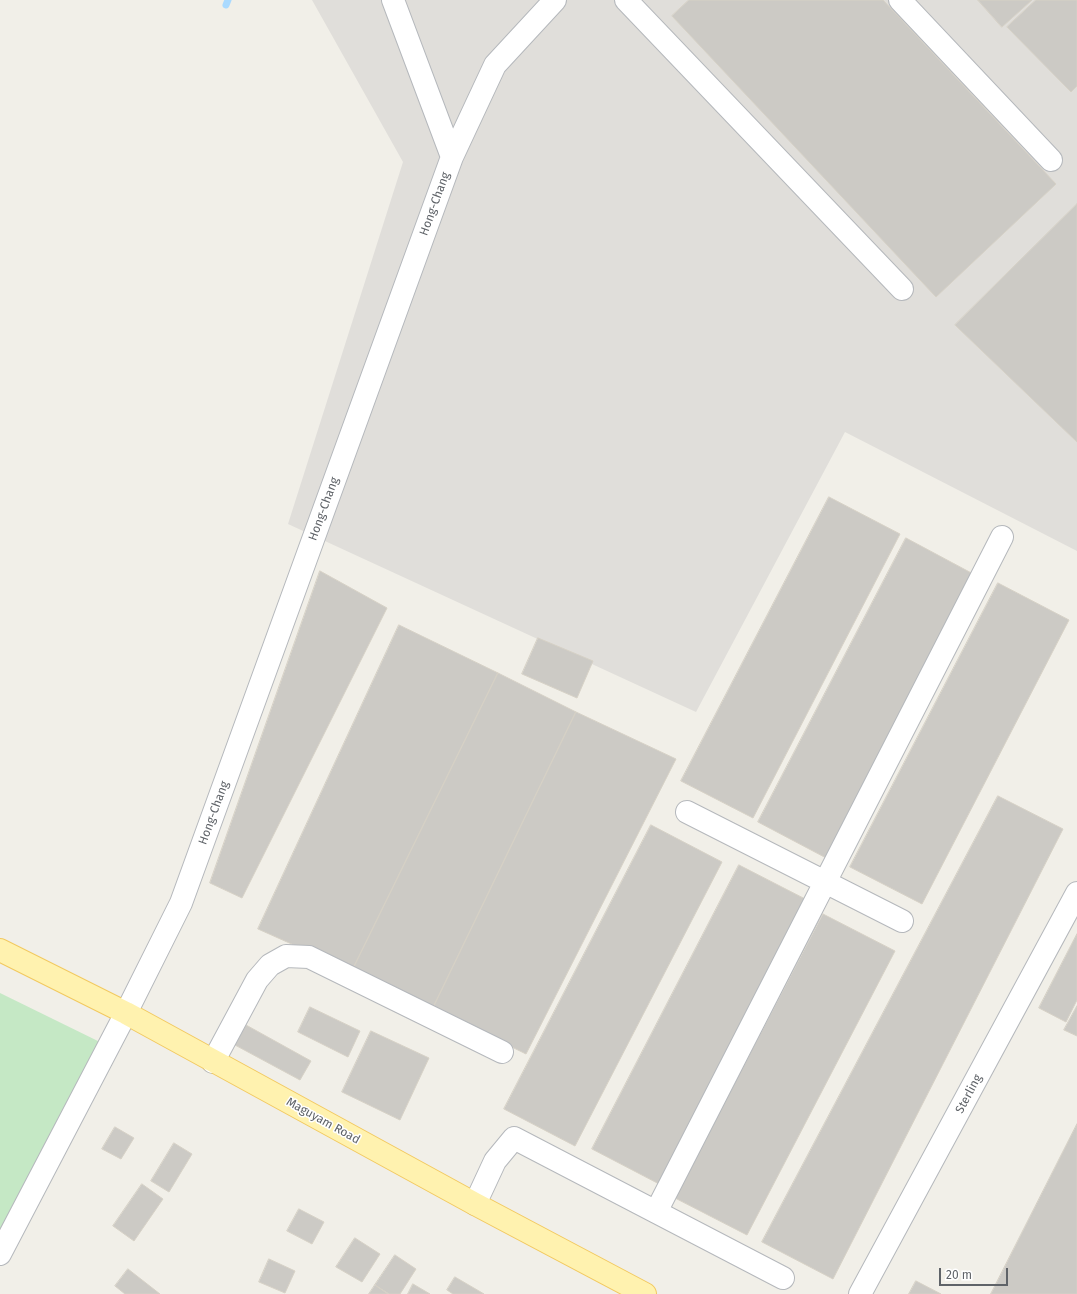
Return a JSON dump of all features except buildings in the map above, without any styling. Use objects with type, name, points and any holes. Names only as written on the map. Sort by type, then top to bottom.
[{"type":"main road","name":"Maguyam Road","points":[[0,950],[126,1013],[213,1062],[475,1204],[645,1294]]},
{"type":"street","name":"Hong-Chang","points":[[0,1254],[126,1013],[181,903],[452,157],[393,0]]},
{"type":"street","points":[[452,157],[495,65],[555,0]]},
{"type":"street","points":[[626,0],[902,289]]},
{"type":"street","points":[[900,0],[1051,160]]},
{"type":"street","points":[[656,1212],[826,883],[1002,537]]},
{"type":"street","points":[[687,812],[902,921]]},
{"type":"street","name":"Sterling","points":[[860,1294],[1077,893]]},
{"type":"street","points":[[213,1062],[257,980],[270,966],[286,956],[309,957],[502,1052]]},
{"type":"street","points":[[475,1204],[495,1161],[514,1138],[783,1278]]},
{"type":"shaded area","points":[[312,0],[1077,0],[1077,551],[845,432],[696,712],[288,524],[403,162]]},
{"type":"green space","points":[[0,993],[104,1044],[0,1241]]},
{"type":"waterway","points":[[226,5],[228,0]]}]
